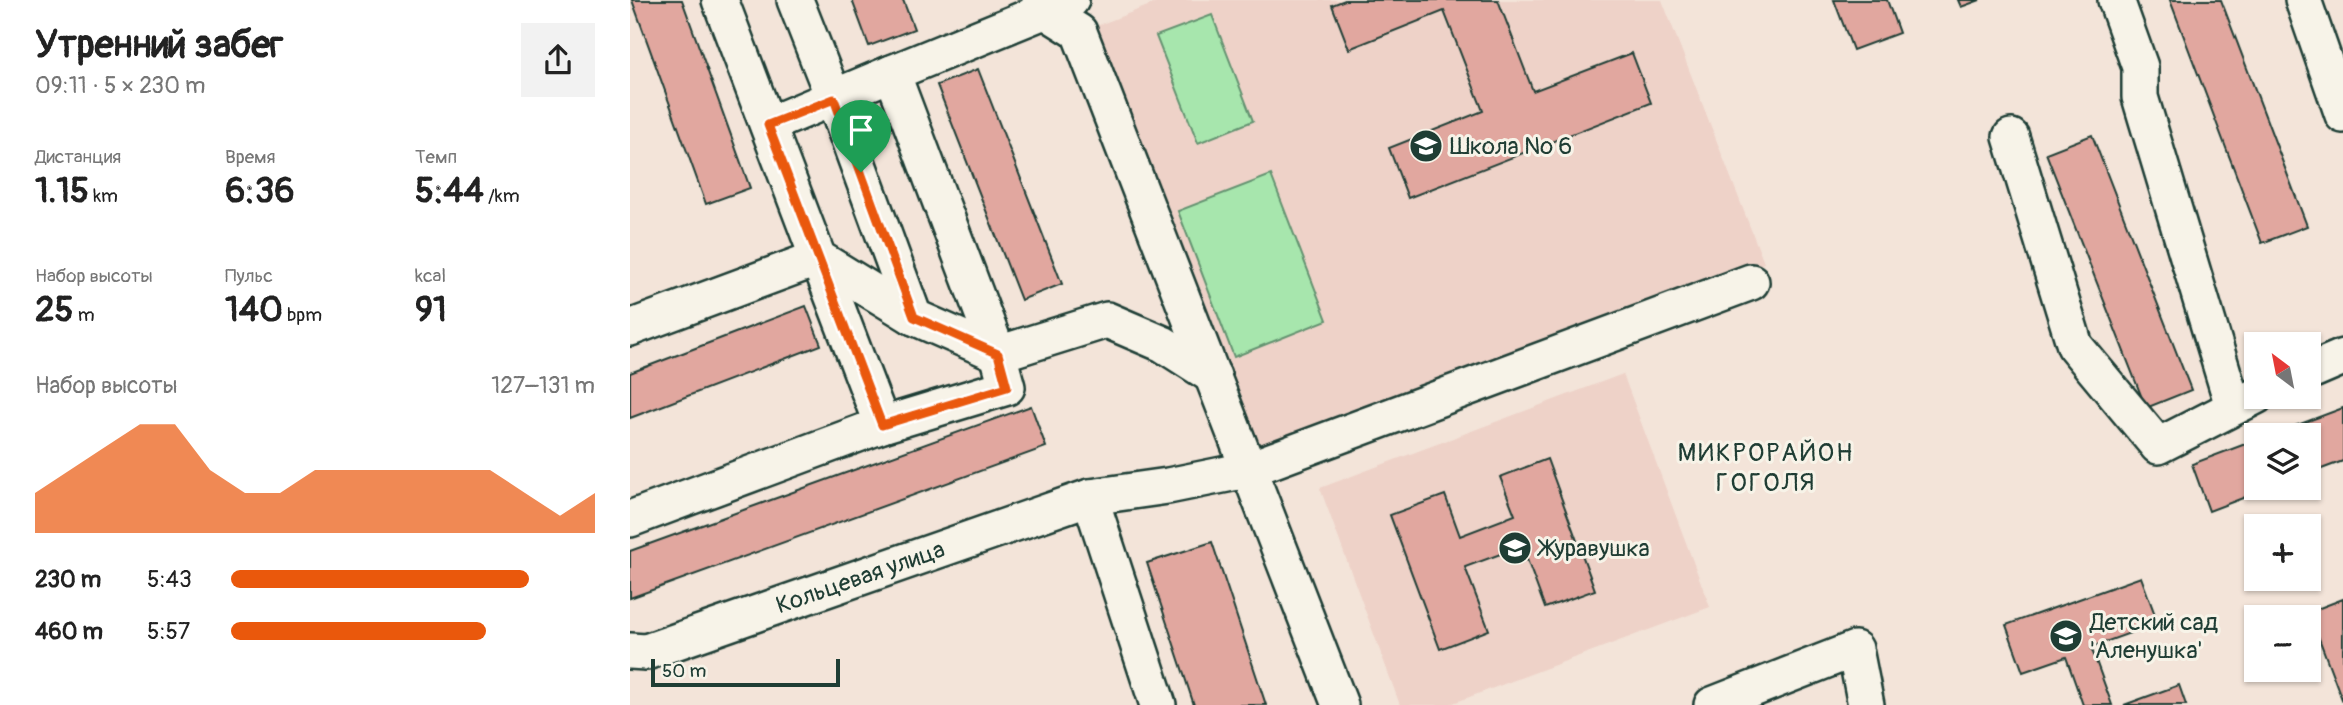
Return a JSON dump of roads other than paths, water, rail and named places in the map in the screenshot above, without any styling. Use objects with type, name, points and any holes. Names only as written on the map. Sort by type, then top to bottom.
[{"type":"street","points":[[720,0],[882,425]]},
{"type":"street","points":[[795,0],[914,317]]},
{"type":"street","points":[[2011,138],[2076,346],[2158,446],[2244,401],[2140,97],[2140,67],[2116,0]]},
{"type":"street","points":[[2303,0],[2343,115]]},
{"type":"street","points":[[768,125],[834,99],[1052,3],[1079,32],[1340,705]]},
{"type":"street","points":[[630,519],[882,425],[1007,387],[998,354],[892,73]]},
{"type":"street","points":[[818,258],[914,317],[998,354],[1107,320],[1163,344],[1213,376]]},
{"type":"street","points":[[630,328],[818,258]]},
{"type":"street","name":"Кольцевая улица","points":[[630,651],[646,652],[1090,497],[1168,486],[1247,470],[1751,282]]},
{"type":"street","points":[[2321,366],[2343,357]]},
{"type":"street","points":[[1090,497],[1158,705]]},
{"type":"street","points":[[1712,705],[1855,649],[1866,705]]},
{"type":"place","name":"Школа № 6","points":[[1426,146]]},
{"type":"place","name":"Журавушка","points":[[1515,548]]},
{"type":"place","name":"Детский сад 'Аленушка'","points":[[2066,636]]},
{"type":"district","name":"МИКРОРАЙОН ГОГОЛЯ","points":[[1766,468]]}]
